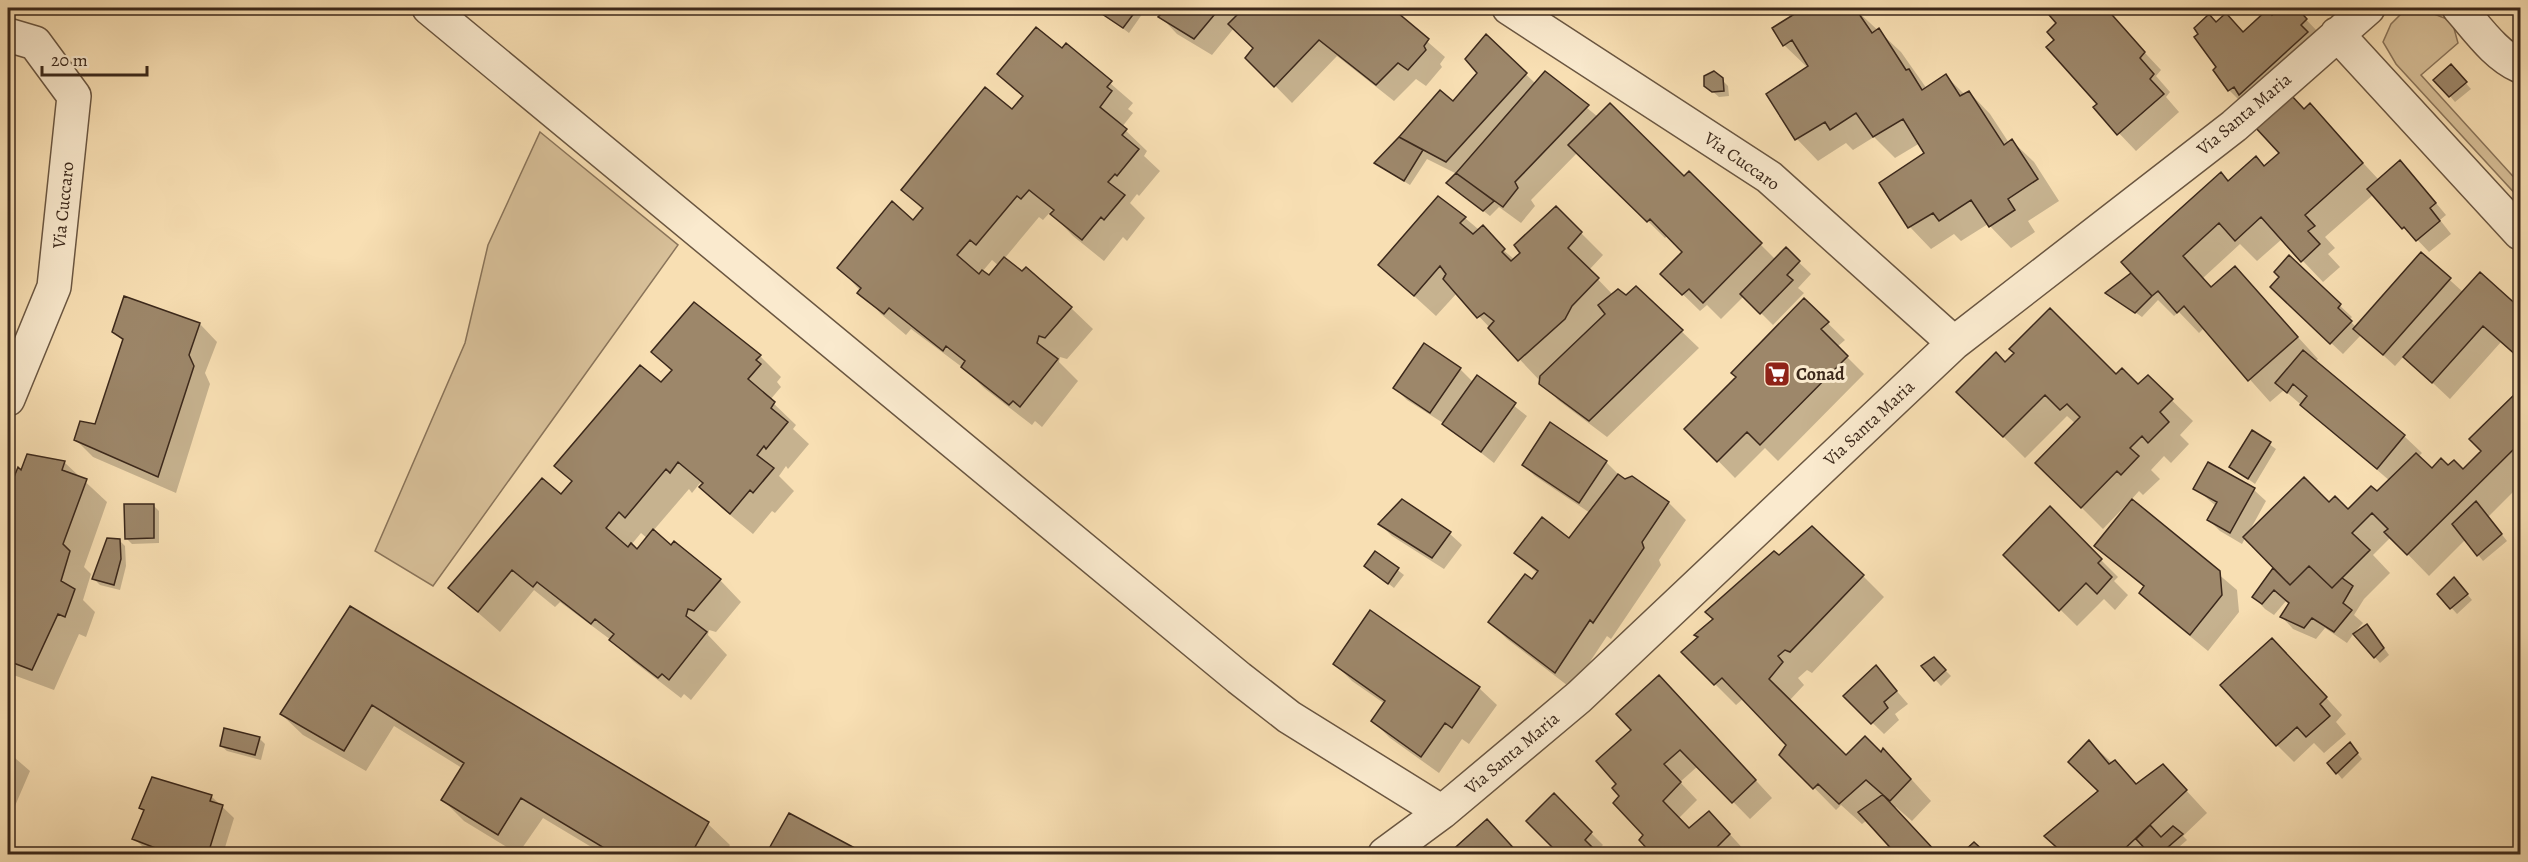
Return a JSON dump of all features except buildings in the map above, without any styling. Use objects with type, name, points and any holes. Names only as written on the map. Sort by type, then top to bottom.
[{"type":"street","points":[[429,8],[1239,678],[1289,717],[1442,812]]},
{"type":"street","name":"Via Cuccaro","points":[[1509,8],[1768,177],[1954,343]]},
{"type":"street","name":"Via Santa Maria","points":[[1384,855],[1442,812],[1579,697],[1954,343],[2234,126],[2368,8]]},
{"type":"street","points":[[2459,8],[2490,43],[2511,62],[2520,66]]},
{"type":"street","name":"Via Cuccaro","points":[[8,34],[35,43],[74,96],[54,287],[8,399]]},
{"type":"street","points":[[2337,34],[2520,233]]},
{"type":"shaded area","points":[[2407,8],[2424,10],[2452,21],[2458,43],[2421,75],[2520,184],[2520,199],[2396,64],[2383,42],[2391,24]]},
{"type":"shaded area","points":[[540,132],[678,245],[433,586],[375,551],[465,343],[488,245]]},
{"type":"place","name":"Conad","points":[[1777,374]]}]
